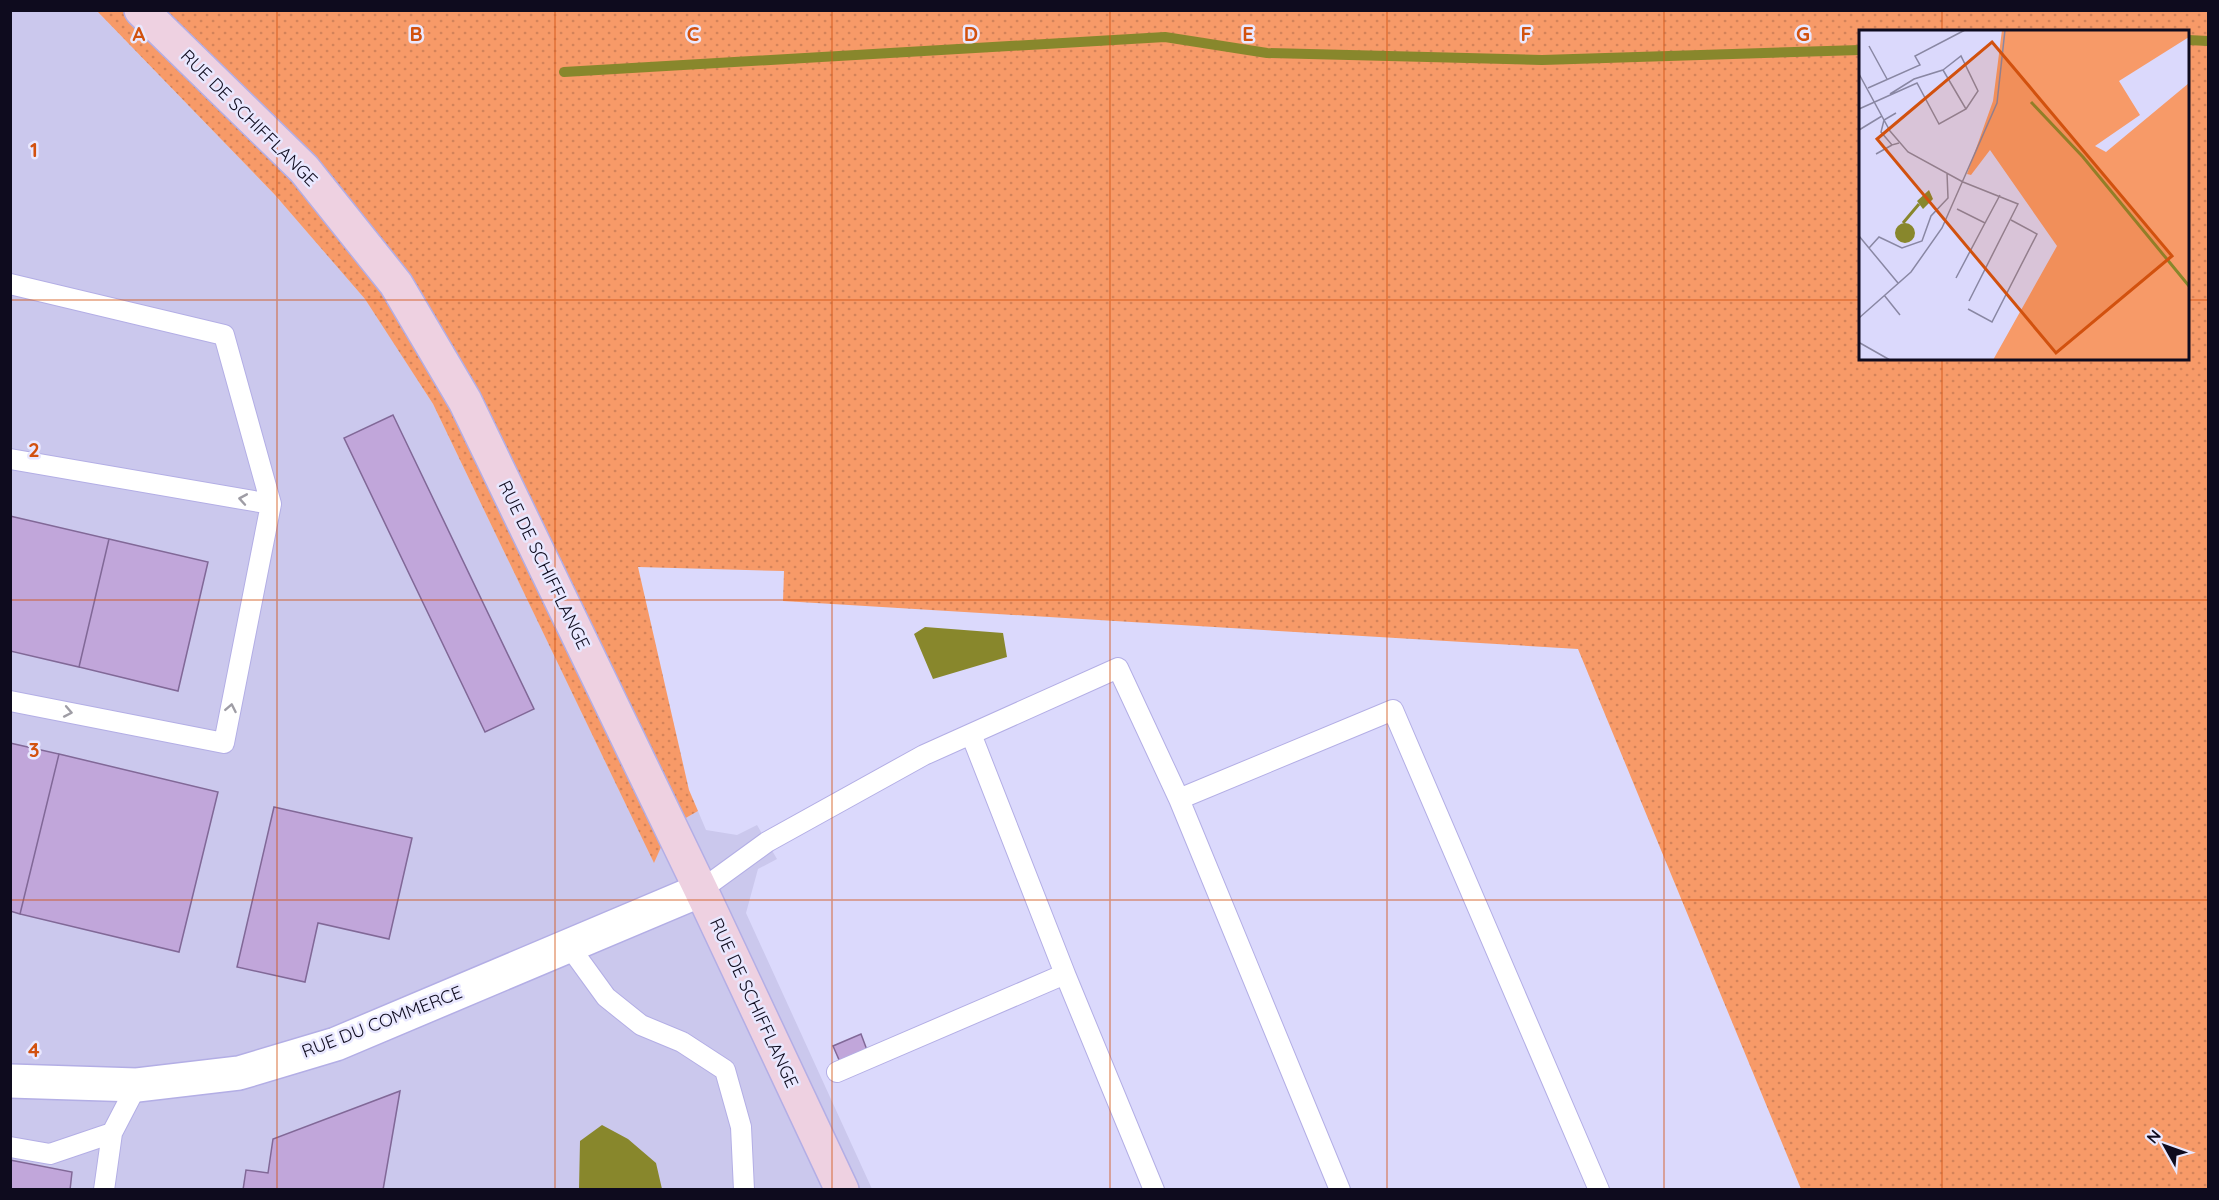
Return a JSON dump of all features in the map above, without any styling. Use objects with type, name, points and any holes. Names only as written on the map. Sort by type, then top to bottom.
[{"type":"main road","name":"RUE DE SCHIFFLANGE","points":[[141,10],[304,169],[396,284],[465,401],[701,890],[842,1190]]},
{"type":"street","name":"RUE DU COMMERCE","points":[[10,1081],[137,1085],[239,1073],[336,1044],[701,890]]},
{"type":"lane","points":[[10,284],[224,335],[271,504],[224,743],[10,700]]},
{"type":"lane","points":[[10,459],[271,504]]},
{"type":"lane","points":[[701,890],[767,842],[924,755],[1118,668],[1179,799],[1340,1190]]},
{"type":"lane","points":[[1179,799],[1394,710],[1599,1190]]},
{"type":"lane","points":[[971,734],[1065,974],[1154,1190]]},
{"type":"lane","points":[[569,946],[606,997],[641,1025],[681,1042],[725,1070],[741,1127],[744,1190]]},
{"type":"lane","points":[[837,1072],[1065,974]]},
{"type":"lane","points":[[104,1190],[112,1133],[137,1085]]},
{"type":"lane","points":[[10,1147],[50,1154],[112,1133]]},
{"type":"shaded area","points":[[10,11],[97,11],[275,195],[365,298],[433,404],[654,862],[670,827],[698,811],[706,830],[737,835],[757,825],[777,859],[758,869],[746,913],[872,1189],[11,1189]]},
{"type":"shaded area","points":[[97,11],[2208,11],[2208,1189],[1801,1189],[1578,649],[783,601],[784,571],[638,567],[689,790],[698,811],[670,827],[654,863],[433,404],[365,299],[275,195]]},
{"type":"shaded area","points":[[925,627],[1003,633],[1007,657],[933,679],[914,634]]},
{"type":"shaded area","points":[[602,1125],[628,1139],[656,1163],[662,1189],[579,1189],[580,1141]]},
{"type":"building","points":[[393,415],[534,709],[485,732],[344,438]]},
{"type":"building","points":[[10,516],[109,539],[79,667],[10,651]]},
{"type":"building","points":[[109,539],[208,562],[178,691],[79,667]]},
{"type":"building","points":[[10,743],[59,754],[20,914],[10,911]]},
{"type":"building","points":[[59,754],[218,792],[179,952],[20,914]]},
{"type":"building","points":[[274,807],[412,838],[389,939],[318,923],[305,982],[237,967]]},
{"type":"building","points":[[861,1034],[867,1050],[840,1062],[833,1046]]},
{"type":"building","points":[[400,1091],[383,1190],[243,1190],[246,1170],[268,1173],[273,1139]]},
{"type":"building","points":[[10,1160],[72,1172],[70,1190],[10,1190]]},
{"type":"waterway","points":[[564,72],[1165,37],[1267,53],[1542,60],[1859,50]]},
{"type":"waterway","points":[[2189,40],[2208,41]]}]
